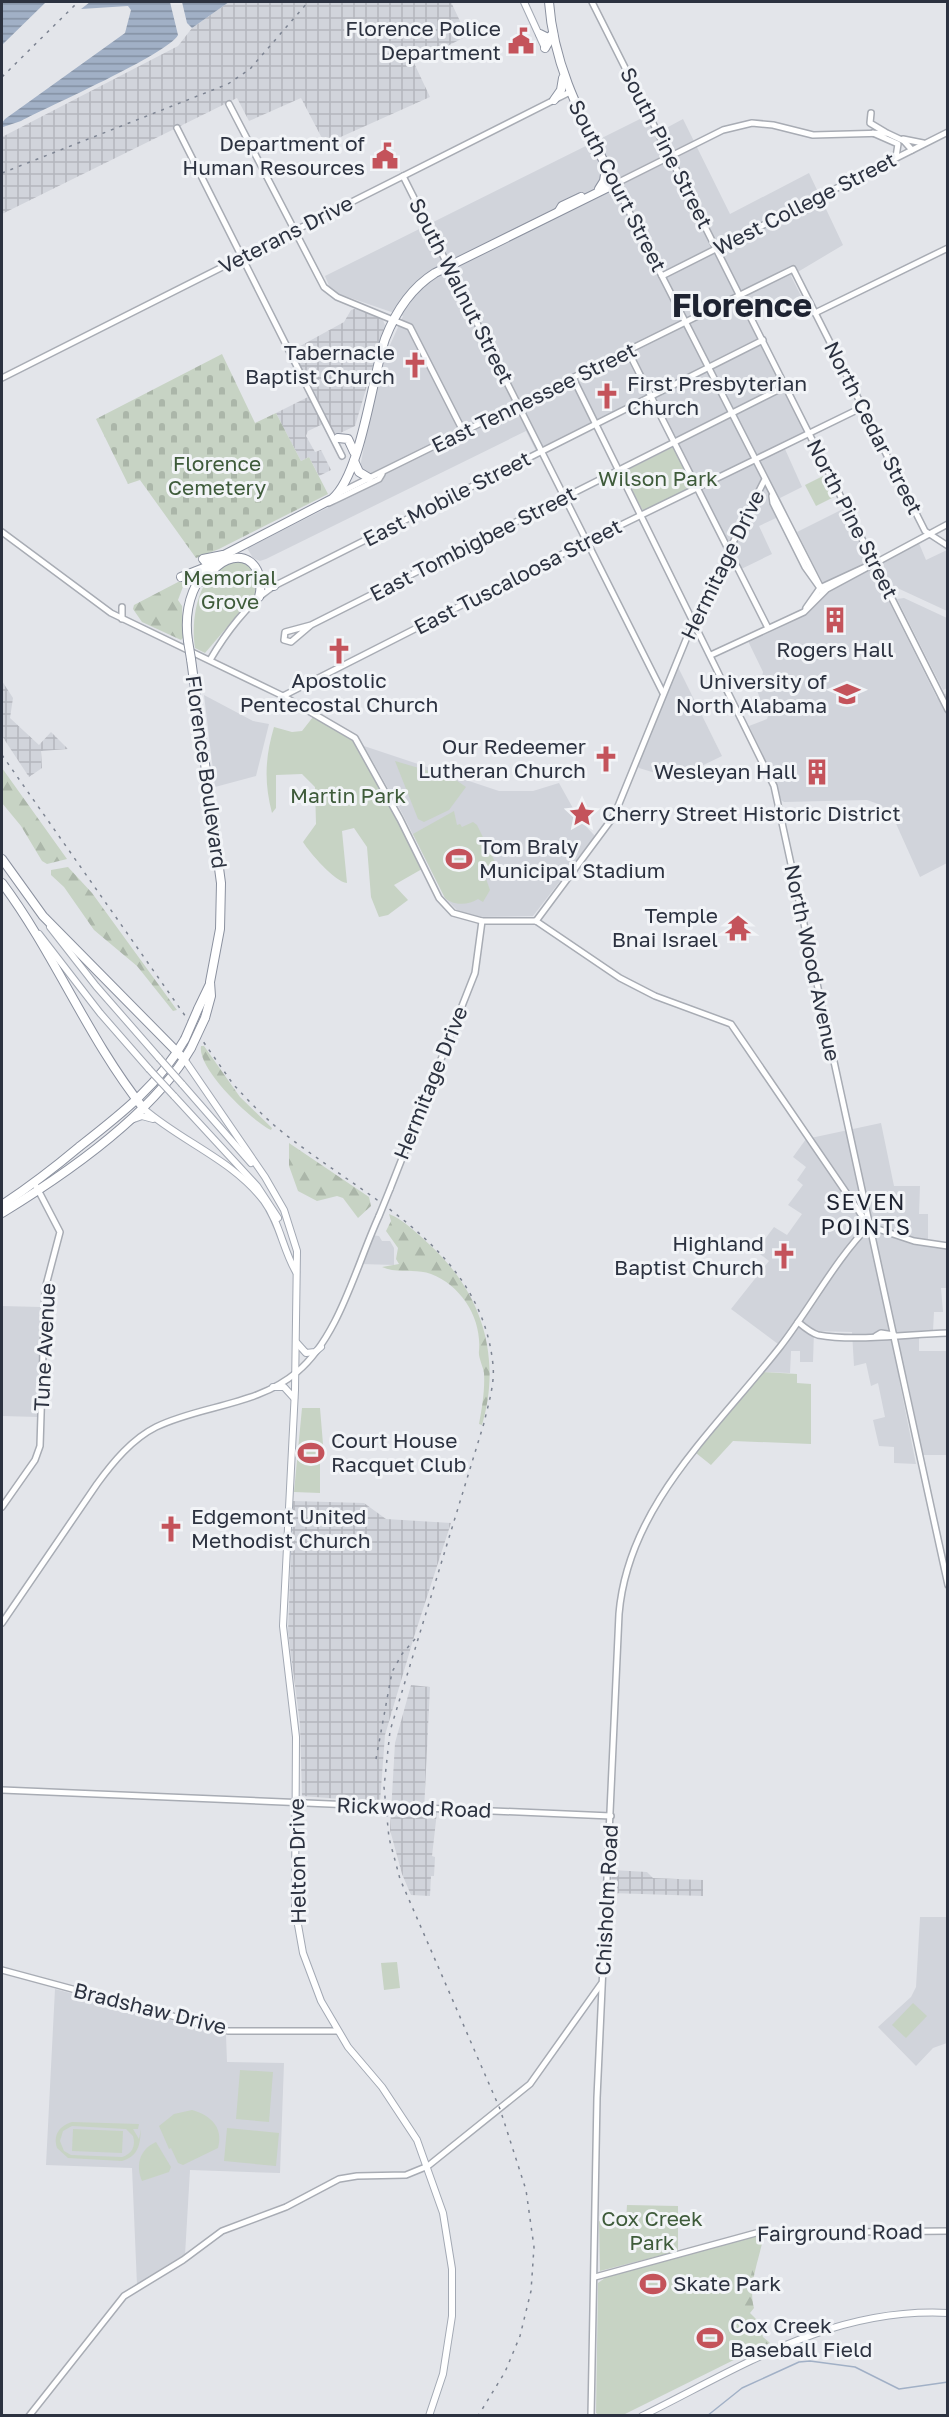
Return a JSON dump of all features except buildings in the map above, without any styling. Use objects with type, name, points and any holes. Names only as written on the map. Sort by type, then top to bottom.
[{"type":"highway","points":[[551,2],[555,48],[565,80]]},
{"type":"highway","points":[[551,2],[565,80],[554,100]]},
{"type":"highway","points":[[540,34],[548,38],[553,34]]},
{"type":"highway","points":[[553,34],[545,48],[555,48]]},
{"type":"highway","name":"South Court Street","points":[[565,80],[615,184]]},
{"type":"highway","points":[[599,189],[604,181],[607,167]]},
{"type":"highway","points":[[559,211],[562,206],[615,184]]},
{"type":"highway","points":[[341,492],[348,480],[354,459],[378,359],[394,318],[421,283],[448,266],[615,184]]},
{"type":"highway","points":[[338,438],[348,439],[353,445],[354,459],[359,472],[369,478]]},
{"type":"highway","name":"East Tennessee Street","points":[[209,566],[203,559],[224,555],[319,506],[341,492]]},
{"type":"highway","points":[[193,590],[212,571],[231,559],[242,559],[252,564],[268,586],[274,586]]},
{"type":"highway","points":[[193,590],[191,578],[181,577],[209,566]]},
{"type":"highway","name":"Florence Boulevard","points":[[2,1205],[37,1187],[137,1100],[178,1052],[210,982],[220,929],[221,883],[186,622],[193,590],[209,566]]},
{"type":"highway","points":[[259,597],[262,579]]},
{"type":"highway","points":[[2,859],[44,916],[184,1059]]},
{"type":"highway","points":[[2,883],[35,929],[125,1084],[144,1109]]},
{"type":"highway","name":"Florence Boulevard","points":[[2,1213],[144,1109],[190,1049],[205,1018],[211,996],[210,982]]},
{"type":"highway","points":[[165,1039],[176,1042],[185,1039]]},
{"type":"highway","points":[[122,1114],[128,1101],[125,1084]]},
{"type":"main road","points":[[524,2],[545,48]]},
{"type":"main road","points":[[44,916],[67,951],[259,1172],[277,1197]]},
{"type":"main road","points":[[35,929],[100,1013],[266,1197],[282,1225],[295,1261],[297,1274]]},
{"type":"main road","points":[[190,1049],[194,1071]]},
{"type":"main road","points":[[184,1059],[277,1197],[290,1225],[297,1251],[295,1261]]},
{"type":"main road","points":[[144,1109],[160,1123]]},
{"type":"main road","points":[[128,1121],[146,1116],[160,1123],[227,1166],[252,1188],[276,1223],[297,1274]]},
{"type":"main road","name":"Helton Drive","points":[[297,1274],[295,1374],[283,1626],[295,1719],[297,1803],[294,1896],[299,1937],[310,1975],[337,2031],[398,2109],[417,2140],[428,2166],[447,2228],[453,2279],[448,2347],[440,2386],[429,2415]]},
{"type":"main road","points":[[296,1339],[306,1353],[315,1352],[321,1347]]},
{"type":"main road","points":[[273,1387],[284,1387],[294,1399]]},
{"type":"main road","points":[[642,2415],[777,2348],[825,2328],[895,2313],[948,2313]]},
{"type":"street","name":"South Pine Street","points":[[592,2],[740,295]]},
{"type":"street","name":"Veterans Drive","points":[[2,378],[570,92]]},
{"type":"street","points":[[229,104],[322,284],[337,297],[394,318],[410,327],[464,433]]},
{"type":"street","points":[[872,112],[870,123],[886,133],[925,143]]},
{"type":"street","points":[[615,184],[723,130],[752,123],[773,125],[813,135],[886,133]]},
{"type":"street","points":[[177,128],[342,456]]},
{"type":"street","points":[[871,132],[898,144],[896,157]]},
{"type":"street","name":"West College Street","points":[[662,276],[948,132]]},
{"type":"street","points":[[899,138],[912,150]]},
{"type":"street","name":"South Walnut Street","points":[[403,176],[663,693]]},
{"type":"street","name":"South Court Street","points":[[615,184],[754,459],[772,496],[773,503],[807,566]]},
{"type":"street","points":[[815,314],[922,258],[948,248]]},
{"type":"street","name":"East Tennessee Street","points":[[341,492],[382,474],[793,269]]},
{"type":"street","name":"North Cedar Street","points":[[793,269],[928,533],[948,546]]},
{"type":"street","name":"North Pine Street","points":[[740,295],[948,710]]},
{"type":"street","name":"East Mobile Street","points":[[210,660],[226,634],[259,597],[274,586],[763,340]]},
{"type":"street","points":[[628,351],[768,628]]},
{"type":"street","name":"North Wood Avenue","points":[[573,378],[774,786],[948,1585]]},
{"type":"street","name":"East Tombigbee Street","points":[[311,625],[291,642],[284,640],[285,632],[311,625],[786,386]]},
{"type":"street","name":"East Tuscaloosa Street","points":[[283,696],[586,542],[862,407]]},
{"type":"street","name":"East Tennessee Street","points":[[319,506],[351,494],[379,479],[382,474]]},
{"type":"street","name":"Hermitage Drive","points":[[536,921],[614,816],[694,620],[764,481]]},
{"type":"street","points":[[812,597],[948,524]]},
{"type":"street","points":[[2,532],[93,602],[122,619],[283,696],[358,741],[439,898],[447,908],[461,917],[482,921],[536,921],[620,978],[655,996],[731,1024],[869,1226],[914,1241],[948,1246]]},
{"type":"street","points":[[807,566],[822,590]]},
{"type":"street","points":[[799,613],[808,607],[812,597],[813,582],[807,566]]},
{"type":"street","points":[[813,582],[822,590]]},
{"type":"street","points":[[711,655],[810,609],[822,590]]},
{"type":"street","points":[[122,607],[122,619]]},
{"type":"street","name":"Hermitage Drive","points":[[2,1623],[107,1470],[131,1445],[156,1427],[273,1387],[295,1374],[321,1347],[379,1216],[476,973],[482,921]]},
{"type":"street","name":"Tune Avenue","points":[[2,1508],[35,1460],[40,1446],[45,1289],[60,1232],[37,1187]]},
{"type":"street","points":[[857,1209],[865,1205]]},
{"type":"street","name":"Chisholm Road","points":[[592,2413],[602,1983],[619,1614],[626,1567],[636,1539],[675,1474],[798,1322],[869,1226]]},
{"type":"street","points":[[798,1322],[816,1335],[876,1336],[881,1333],[894,1335],[948,1333]]},
{"type":"street","name":"Rickwood Road","points":[[2,1790],[611,1816]]},
{"type":"street","name":"Bradshaw Drive","points":[[2,1970],[228,2031],[337,2031]]},
{"type":"street","points":[[29,2415],[124,2295],[183,2260],[216,2235],[239,2223],[296,2203],[342,2178],[402,2175],[428,2166],[530,2084],[602,1983]]},
{"type":"street","name":"Fairground Road","points":[[595,2277],[756,2233],[948,2231]]},
{"type":"shaded area","points":[[229,2],[451,2],[467,36],[414,63],[430,97],[325,144],[301,98],[249,121],[237,98],[2,214],[2,137],[178,46],[192,28]]},
{"type":"shaded area","points":[[646,116],[655,134],[683,119],[730,214],[809,173],[843,245],[791,276],[801,296],[753,320],[813,435],[785,449],[802,487],[780,498],[787,513],[759,526],[772,554],[735,572],[649,400],[539,457],[526,431],[266,559],[260,561],[253,558],[247,548],[361,491],[360,467],[369,422],[386,354],[403,316],[336,293],[330,288],[325,276]]},
{"type":"shaded area","points":[[357,308],[382,318],[385,325],[355,426],[334,436],[327,422],[308,431],[306,436],[315,452],[321,450],[331,470],[319,476],[309,457],[301,461],[276,413],[314,394],[293,350],[344,322],[351,310]]},
{"type":"shaded area","name":"University of North Alabama","points":[[843,509],[937,698],[947,693],[947,863],[920,877],[893,817],[881,805],[867,800],[784,802],[781,800],[778,788],[749,726],[767,719],[770,710],[769,704],[762,705],[755,684],[761,682],[763,672],[748,641],[810,610],[826,595],[827,591],[797,532]]},
{"type":"shaded area","points":[[918,541],[926,560],[947,550],[947,611],[893,586],[880,564],[880,561]]},
{"type":"shaded area","points":[[904,598],[947,618],[947,688],[943,690],[897,599]]},
{"type":"shaded area","name":"University of North Alabama","points":[[677,665],[722,756],[675,779],[639,768],[636,763]]},
{"type":"shaded area","points":[[2,681],[13,698],[10,718],[39,745],[51,732],[68,749],[41,751],[42,768],[29,777],[2,736]]},
{"type":"shaded area","points":[[204,695],[253,721],[269,724],[256,776],[215,787]]},
{"type":"shaded area","points":[[364,746],[499,791],[533,791],[559,783],[579,819],[595,836],[533,916],[478,917],[458,911],[445,898],[402,813]]},
{"type":"shaded area","points":[[881,1123],[894,1186],[920,1186],[919,1214],[928,1214],[928,1247],[947,1248],[947,1288],[941,1288],[943,1312],[934,1312],[933,1331],[919,1331],[919,1351],[947,1351],[947,1455],[923,1455],[907,1378],[899,1379],[916,1464],[894,1463],[894,1447],[879,1446],[873,1420],[885,1417],[878,1383],[871,1386],[866,1363],[854,1366],[852,1332],[814,1331],[813,1362],[800,1362],[800,1351],[791,1351],[790,1373],[763,1372],[782,1347],[731,1309],[769,1261],[756,1251],[774,1227],[787,1235],[802,1214],[788,1205],[803,1185],[797,1180],[806,1167],[793,1157],[806,1139]]},
{"type":"shaded area","points":[[372,1235],[379,1236],[382,1241],[390,1241],[394,1248],[394,1265],[361,1264]]},
{"type":"shaded area","points":[[2,1306],[40,1307],[38,1417],[2,1416]]},
{"type":"shaded area","points":[[293,1501],[364,1503],[386,1519],[451,1523],[385,1735],[380,1802],[302,1796],[300,1724],[288,1632]]},
{"type":"shaded area","points":[[411,1685],[430,1687],[424,1811],[437,1812],[432,1856],[435,1857],[434,1876],[431,1876],[430,1896],[411,1895],[402,1874],[390,1830],[395,1743]]},
{"type":"shaded area","points":[[612,1870],[647,1872],[653,1878],[703,1880],[703,1896],[610,1893]]},
{"type":"shaded area","points":[[920,1917],[947,1917],[947,2043],[933,2048],[916,2066],[878,2027],[911,1997],[916,1987]]},
{"type":"shaded area","points":[[55,1989],[226,2035],[227,2062],[284,2063],[280,2173],[190,2170],[185,2255],[137,2285],[132,2168],[46,2165]]},
{"type":"green space","name":"Florence Cemetery","points":[[222,354],[255,423],[276,413],[301,461],[309,457],[328,494],[219,549],[196,558],[140,480],[128,484],[96,419]]},
{"type":"green space","name":"Wilson Park","points":[[673,447],[693,487],[643,511],[623,472]]},
{"type":"green space","points":[[823,476],[834,497],[816,506],[805,485]]},
{"type":"green space","name":"Memorial Grove","points":[[239,561],[255,570],[258,591],[205,653],[195,648],[194,621],[200,594],[206,582],[215,572],[225,565]]},
{"type":"green space","points":[[180,581],[184,584],[178,600],[182,606],[183,638],[181,640],[142,622],[133,609],[134,605]]},
{"type":"green space","name":"Martin Park","points":[[313,717],[353,741],[394,812],[422,869],[394,885],[408,900],[388,915],[379,917],[371,897],[367,847],[354,828],[342,831],[347,883],[336,878],[317,860],[303,842],[316,824],[315,787],[302,774],[276,775],[276,808],[272,813],[267,770],[274,727],[292,732],[302,731]]},
{"type":"green space","points":[[395,761],[453,778],[466,787],[449,810],[424,822],[418,819]]},
{"type":"green space","points":[[2,768],[67,859],[47,864],[42,861],[21,826],[2,803]]},
{"type":"green space","name":"Tom Braly Municipal Stadium","points":[[454,811],[457,825],[460,824],[462,827],[473,822],[477,825],[495,862],[496,867],[484,873],[490,890],[483,902],[478,899],[457,903],[445,898],[413,834]]},
{"type":"green space","points":[[68,867],[92,893],[177,1010],[173,1011],[137,966],[94,930],[64,887],[51,875],[51,870]]},
{"type":"green space","points":[[201,1046],[204,1046],[240,1097],[272,1128],[271,1130],[239,1106],[216,1080],[202,1056]]},
{"type":"green space","points":[[289,1143],[369,1197],[371,1206],[358,1218],[343,1198],[337,1196],[317,1201],[298,1191],[289,1166]]},
{"type":"green space","points":[[389,1214],[411,1228],[448,1264],[475,1305],[488,1351],[490,1375],[488,1400],[482,1425],[479,1424],[484,1392],[484,1373],[479,1356],[477,1327],[473,1316],[461,1295],[442,1279],[425,1272],[382,1267],[399,1264],[396,1259],[398,1248],[386,1231],[391,1221]]},
{"type":"green space","points":[[763,1372],[797,1374],[797,1383],[811,1384],[811,1444],[733,1441],[711,1465],[696,1453]]},
{"type":"green space","name":"Court House Racquet Club","points":[[302,1408],[320,1408],[324,1456],[320,1457],[320,1493],[294,1492]]},
{"type":"green space","points":[[397,1962],[400,1988],[384,1990],[381,1963]]},
{"type":"green space","points":[[913,2003],[927,2016],[906,2038],[892,2025]]},
{"type":"green space","points":[[240,2070],[273,2072],[269,2122],[236,2119]]},
{"type":"green space","points":[[192,2110],[204,2115],[214,2123],[219,2134],[218,2148],[183,2165],[178,2163],[171,2148],[169,2149],[159,2126],[174,2114]]},
{"type":"green space","points":[[72,2122],[139,2124],[138,2129],[133,2129],[139,2139],[141,2129],[139,2144],[132,2156],[122,2161],[68,2158],[57,2148],[56,2139],[60,2129]],"holes":[[[72,2126],[126,2129],[133,2136],[134,2143],[131,2152],[122,2157],[71,2155],[64,2151],[60,2141],[63,2131]]]},
{"type":"green space","points":[[227,2128],[279,2133],[276,2166],[224,2161]]},
{"type":"green space","points":[[73,2129],[123,2131],[122,2153],[72,2151]]},
{"type":"green space","points":[[156,2142],[171,2167],[169,2172],[142,2181],[139,2169],[140,2158],[146,2149]]},
{"type":"green space","name":"Cox Creek Park","points":[[627,2205],[678,2206],[678,2251],[600,2271],[599,2221],[626,2221]]},
{"type":"green space","name":"Cox Creek Park","points":[[760,2234],[744,2308],[766,2344],[623,2415],[596,2413],[598,2283],[609,2275]]},
{"type":"green space","points":[[759,2235],[763,2239],[753,2283],[754,2308],[750,2313],[758,2321],[763,2337],[770,2343],[745,2354],[737,2337]]},
{"type":"water","points":[[2,2],[46,2],[2,45]]},
{"type":"water","points":[[90,2],[170,2],[178,35],[169,44],[131,67],[21,121],[3,127],[2,123],[5,119],[125,33],[131,10],[128,6],[81,9]]},
{"type":"water","points":[[182,2],[229,2],[192,28],[187,23]]},
{"type":"waterway","points":[[707,2416],[742,2388],[799,2362],[810,2361],[855,2367],[899,2389],[948,2382]]},
{"type":"railway","points":[[2,77],[78,2]]},
{"type":"railway","points":[[2,173],[228,84],[250,69],[308,2]]},
{"type":"railway","points":[[2,755],[233,1084],[275,1126],[377,1200],[440,1254],[465,1286],[484,1323],[493,1365],[491,1394],[390,1731],[384,1787],[389,1838],[400,1879],[500,2109],[526,2190],[534,2247],[531,2291],[520,2336],[505,2372],[478,2416]]},
{"type":"railway","points":[[376,1759],[392,1672],[402,1654],[415,1639]]},
{"type":"place","name":"Florence Police Department","points":[[521,41]]},
{"type":"place","name":"Department of Human Resources","points":[[385,156]]},
{"type":"place","name":"Tabernacle Baptist Church","points":[[415,365]]},
{"type":"place","name":"First Presbyterian Church","points":[[607,396]]},
{"type":"place","name":"Rogers Hall","points":[[835,620]]},
{"type":"place","name":"Apostolic Pentecostal Church","points":[[339,651]]},
{"type":"place","name":"University of North Alabama","points":[[847,694]]},
{"type":"place","name":"Our Redeemer Lutheran Church","points":[[606,759]]},
{"type":"place","name":"Wesleyan Hall","points":[[817,772]]},
{"type":"place","name":"Cherry Street Historic District","points":[[582,814]]},
{"type":"place","name":"Tom Braly Municipal Stadium","points":[[459,859]]},
{"type":"place","name":"Temple Bnai Israel","points":[[738,928]]},
{"type":"place","name":"Highland Baptist Church","points":[[784,1256]]},
{"type":"place","name":"Court House Racquet Club","points":[[311,1453]]},
{"type":"place","name":"Edgemont United Methodist Church","points":[[171,1529]]},
{"type":"place","name":"Skate Park","points":[[653,2284]]},
{"type":"place","name":"Cox Creek Baseball Field","points":[[710,2338]]},
{"type":"district","name":"Florence","points":[[742,305]]},
{"type":"district","name":"SEVEN POINTS","points":[[866,1214]]}]
